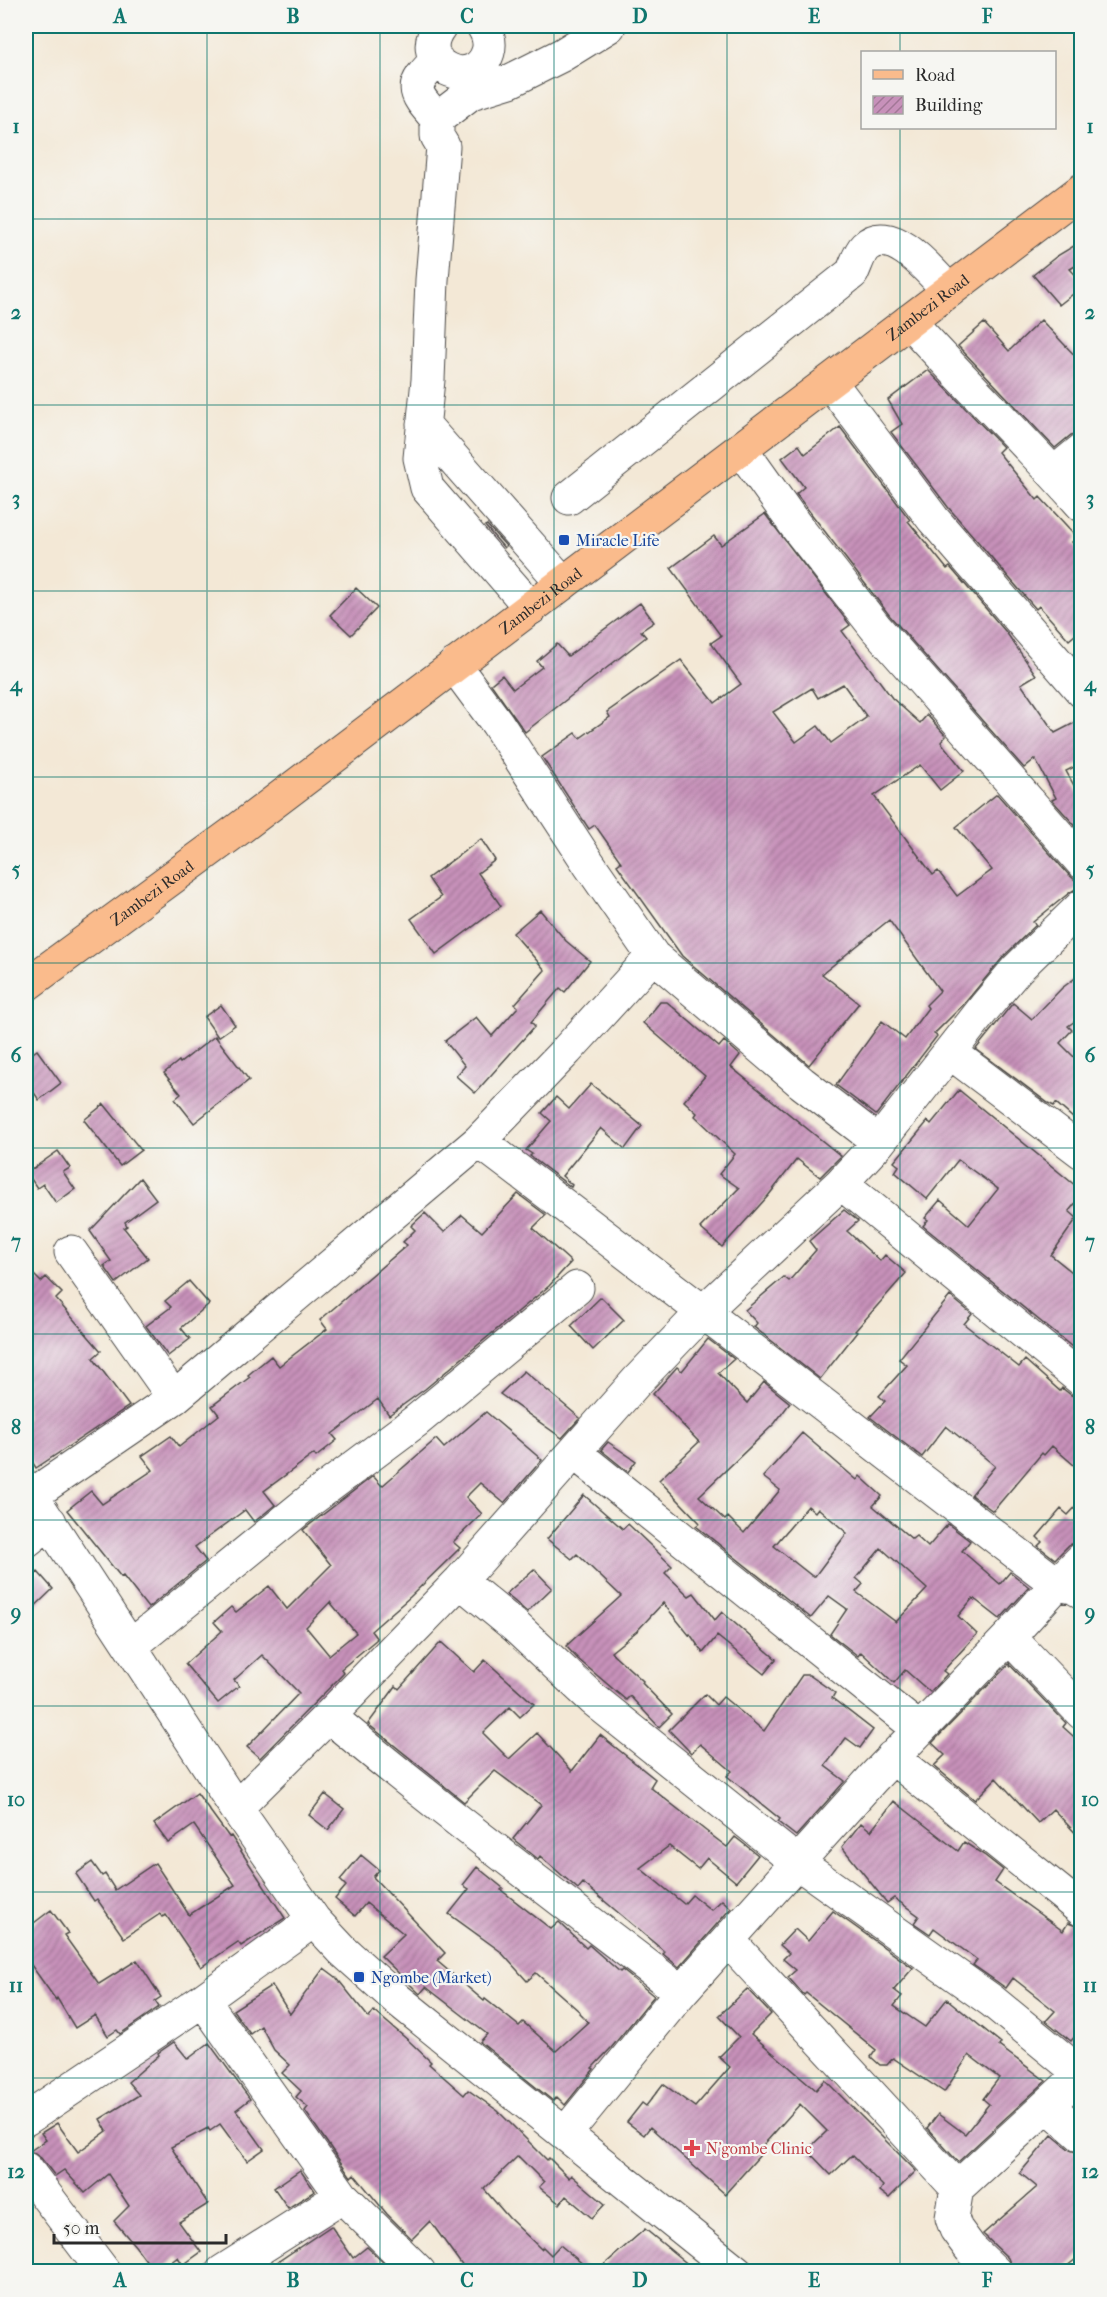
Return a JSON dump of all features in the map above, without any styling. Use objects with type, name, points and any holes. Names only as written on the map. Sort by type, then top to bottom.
[{"type":"main road","name":"Zambezi Road","points":[[26,985],[236,831],[1082,190]]},
{"type":"street","points":[[440,26],[435,32],[432,43],[434,54],[446,69],[463,73],[479,66],[485,58],[489,41],[483,26]]},
{"type":"street","points":[[438,119],[471,93],[510,81],[562,55],[609,26]]},
{"type":"street","points":[[437,60],[419,78],[417,91],[422,102],[438,119],[437,136],[443,146],[420,458],[428,488],[531,608]]},
{"type":"street","points":[[570,498],[852,273],[865,247],[880,240],[895,244],[914,255],[949,291]]},
{"type":"street","points":[[909,321],[962,380],[1082,504]]},
{"type":"street","points":[[830,382],[933,519],[1082,691]]},
{"type":"street","points":[[423,423],[563,583]]},
{"type":"street","points":[[741,450],[796,526],[876,628],[1082,862]]},
{"type":"street","points":[[1054,473],[1082,450]]},
{"type":"street","points":[[454,665],[497,723],[589,864],[653,956],[802,1083],[879,1142]]},
{"type":"street","points":[[236,1808],[460,1581],[637,1381],[704,1311],[841,1183],[879,1142],[1017,969],[1080,910]]},
{"type":"street","points":[[653,956],[479,1141],[174,1398],[33,1511],[131,1646],[236,1808],[314,1920],[343,1951],[398,2000],[737,2271]]},
{"type":"street","points":[[951,1053],[1082,1152]]},
{"type":"street","points":[[479,1141],[704,1311],[868,1440],[1069,1588]]},
{"type":"street","points":[[841,1183],[1082,1380]]},
{"type":"street","points":[[71,1252],[174,1398]]},
{"type":"street","points":[[131,1646],[313,1497],[416,1421],[577,1288]]},
{"type":"street","points":[[575,1453],[919,1729]]},
{"type":"street","points":[[565,2134],[681,1992],[892,1756],[1009,1637],[1069,1588],[1082,1559]]},
{"type":"street","points":[[460,1581],[516,1627],[593,1699],[798,1863],[992,2001],[1081,2073],[957,2188],[952,2218],[956,2229],[970,2248],[995,2271]]},
{"type":"street","points":[[1009,1637],[1082,1713]]},
{"type":"street","points":[[329,1716],[407,1782],[681,1992]]},
{"type":"street","points":[[892,1756],[1082,1910]]},
{"type":"street","points":[[26,2118],[204,2000],[314,1920]]},
{"type":"street","points":[[728,1940],[957,2188]]},
{"type":"street","points":[[204,2000],[342,2196],[419,2271]]},
{"type":"street","points":[[1047,2105],[1082,2136]]},
{"type":"street","points":[[26,2169],[104,2271]]},
{"type":"street","points":[[222,2271],[342,2196]]},
{"type":"building","points":[[1082,241],[1082,262],[1070,269],[1082,282],[1082,287],[1059,305],[1033,275],[1057,256]]},
{"type":"building","points":[[1041,320],[1082,363],[1082,432],[1071,435],[1055,448],[958,346],[984,323],[1009,351]]},
{"type":"building","points":[[928,370],[1003,447],[998,452],[1037,500],[1040,497],[1077,537],[1072,542],[1082,552],[1082,629],[1069,640],[1039,606],[1036,609],[948,507],[891,432],[902,424],[888,400]]},
{"type":"building","points":[[840,427],[910,520],[908,521],[947,569],[950,567],[1006,632],[1036,675],[1021,684],[1055,733],[1082,719],[1082,763],[1066,771],[1082,800],[1082,833],[1052,800],[1056,798],[1035,759],[1024,768],[890,616],[796,494],[804,487],[782,458],[799,445],[805,454]]},
{"type":"building","points":[[765,514],[850,625],[842,631],[892,698],[920,723],[927,715],[946,736],[941,742],[964,771],[940,790],[920,765],[874,796],[933,875],[938,871],[957,896],[992,870],[956,827],[997,794],[1068,874],[1075,880],[1082,880],[1082,885],[1033,922],[1036,925],[1004,956],[964,1004],[934,1034],[937,1036],[876,1115],[836,1085],[882,1021],[905,1039],[928,1008],[926,1005],[940,991],[889,920],[822,974],[859,1003],[809,1065],[682,956],[617,865],[621,862],[595,825],[589,829],[542,757],[576,733],[580,738],[610,717],[607,712],[681,660],[715,703],[741,684],[711,643],[721,636],[671,568],[714,536],[721,545]],"holes":[[[843,684],[867,717],[831,743],[818,726],[796,742],[773,712],[812,688],[818,698]]]},
{"type":"building","points":[[487,525],[506,546],[504,548],[485,526]]},
{"type":"building","points":[[356,588],[377,608],[351,635],[330,615]]},
{"type":"building","points":[[640,603],[654,622],[641,631],[646,637],[525,732],[491,684],[502,675],[513,689],[542,667],[537,661],[557,644],[568,656]]},
{"type":"building","points":[[481,839],[495,860],[478,873],[501,906],[436,954],[411,919],[441,897],[428,878]]},
{"type":"building","points":[[540,910],[566,941],[590,961],[565,992],[560,988],[531,1022],[535,1026],[475,1093],[456,1076],[465,1066],[445,1041],[476,1017],[492,1036],[518,1007],[515,1004],[545,970],[513,933]]},
{"type":"building","points":[[1082,973],[1082,1016],[1068,1026],[1072,1030],[1060,1043],[1082,1065],[1082,1126],[1056,1103],[1054,1106],[1048,1103],[976,1049],[1013,1003],[1032,1019],[1062,988]]},
{"type":"building","points":[[660,1002],[667,1002],[719,1047],[724,1041],[740,1055],[731,1067],[841,1156],[820,1177],[797,1159],[768,1196],[722,1247],[700,1228],[739,1188],[719,1174],[735,1154],[695,1116],[697,1113],[684,1101],[705,1076],[643,1023]]},
{"type":"building","points":[[221,1005],[235,1025],[218,1037],[204,1017]]},
{"type":"building","points":[[215,1036],[249,1080],[194,1123],[175,1099],[181,1094],[164,1073]]},
{"type":"building","points":[[37,1050],[61,1083],[39,1100],[26,1081],[26,1058]]},
{"type":"building","points":[[591,1084],[642,1126],[625,1149],[601,1128],[562,1176],[572,1185],[571,1187],[530,1156],[532,1154],[526,1150],[551,1121],[542,1113],[556,1097],[569,1109]]},
{"type":"building","points":[[959,1090],[1082,1191],[1082,1195],[1069,1211],[1077,1218],[1051,1255],[1082,1280],[1082,1355],[923,1226],[928,1220],[925,1218],[940,1200],[969,1225],[998,1189],[958,1160],[927,1199],[895,1172],[899,1166],[894,1162],[928,1121],[931,1124]]},
{"type":"building","points":[[104,1104],[141,1150],[120,1166],[84,1120]]},
{"type":"building","points":[[58,1151],[70,1168],[63,1172],[75,1189],[56,1203],[43,1184],[37,1188],[27,1173]]},
{"type":"building","points":[[140,1178],[156,1199],[125,1222],[127,1226],[124,1228],[148,1258],[116,1283],[104,1266],[111,1261],[90,1231]]},
{"type":"building","points":[[518,1194],[546,1215],[533,1228],[571,1262],[549,1286],[425,1389],[389,1415],[378,1399],[332,1434],[337,1440],[316,1457],[314,1454],[264,1491],[275,1505],[254,1522],[245,1510],[195,1547],[206,1561],[148,1608],[67,1510],[91,1491],[102,1504],[153,1470],[142,1456],[171,1436],[179,1447],[219,1415],[212,1406],[250,1377],[248,1375],[271,1356],[279,1366],[327,1329],[320,1320],[407,1245],[403,1242],[415,1230],[411,1226],[425,1213],[444,1232],[462,1215],[482,1232]]},
{"type":"building","points":[[844,1210],[858,1221],[847,1231],[880,1261],[885,1255],[906,1273],[855,1331],[857,1332],[820,1379],[754,1327],[757,1323],[745,1310],[784,1277],[789,1281],[816,1250],[809,1241]]},
{"type":"building","points":[[26,1267],[41,1282],[46,1277],[62,1293],[56,1299],[101,1351],[93,1358],[129,1406],[36,1468],[26,1452]]},
{"type":"building","points":[[189,1281],[209,1304],[181,1328],[190,1339],[168,1356],[146,1326],[171,1307],[165,1301]]},
{"type":"building","points":[[950,1296],[972,1314],[964,1324],[1019,1367],[1025,1360],[1060,1391],[1062,1388],[1071,1395],[1082,1398],[1082,1472],[1052,1446],[1044,1455],[1042,1453],[993,1511],[971,1495],[995,1466],[946,1426],[922,1457],[870,1417],[885,1401],[879,1396],[907,1365],[899,1359]]},
{"type":"building","points":[[601,1297],[624,1320],[593,1350],[571,1326]]},
{"type":"building","points":[[708,1339],[734,1359],[718,1373],[747,1403],[764,1382],[790,1403],[775,1423],[699,1496],[725,1520],[728,1517],[744,1533],[780,1490],[763,1477],[802,1433],[857,1480],[860,1476],[882,1496],[873,1506],[912,1539],[916,1536],[928,1547],[948,1524],[970,1541],[962,1551],[1000,1584],[1010,1572],[1029,1587],[1000,1619],[973,1598],[958,1616],[977,1634],[943,1671],[947,1674],[930,1692],[905,1670],[894,1683],[861,1652],[858,1656],[830,1634],[847,1609],[829,1596],[811,1618],[696,1526],[700,1523],[659,1480],[699,1442],[653,1394],[677,1367],[682,1371]],"holes":[[[808,1506],[815,1512],[818,1508],[847,1533],[815,1576],[774,1546]],[[881,1548],[927,1589],[896,1622],[856,1592],[863,1584],[856,1578]]]},
{"type":"building","points":[[524,1371],[580,1418],[562,1438],[500,1394]]},
{"type":"building","points":[[486,1412],[542,1460],[504,1503],[480,1483],[466,1497],[482,1514],[453,1542],[460,1548],[371,1631],[377,1639],[341,1669],[344,1673],[260,1758],[247,1747],[299,1693],[262,1655],[234,1680],[239,1686],[218,1703],[185,1664],[222,1631],[214,1622],[231,1607],[236,1612],[269,1586],[287,1609],[331,1565],[303,1530],[373,1476],[382,1486],[436,1439],[444,1448]],"holes":[[[330,1602],[356,1633],[329,1655],[306,1627]]]},
{"type":"building","points":[[608,1442],[636,1461],[628,1472],[601,1450]]},
{"type":"building","points":[[584,1495],[623,1529],[628,1524],[672,1566],[665,1573],[689,1596],[694,1593],[715,1620],[722,1612],[776,1659],[764,1674],[717,1636],[703,1653],[663,1603],[637,1631],[611,1652],[643,1681],[642,1683],[672,1714],[659,1727],[630,1696],[626,1700],[578,1659],[566,1646],[621,1596],[577,1554],[572,1559],[547,1539]]},
{"type":"building","points":[[1082,1500],[1082,1541],[1069,1545],[1055,1559],[1038,1546],[1042,1542],[1037,1537],[1061,1509],[1068,1515]]},
{"type":"building","points":[[534,1569],[552,1588],[527,1612],[506,1594]]},
{"type":"building","points":[[38,1572],[53,1589],[26,1615],[26,1583]]},
{"type":"building","points":[[441,1642],[474,1672],[485,1660],[534,1704],[520,1717],[510,1707],[483,1733],[509,1759],[537,1733],[572,1771],[600,1735],[655,1779],[650,1787],[727,1847],[735,1837],[758,1855],[736,1882],[707,1858],[698,1869],[669,1846],[640,1868],[684,1904],[692,1895],[711,1910],[722,1900],[731,1908],[679,1967],[663,1954],[665,1952],[583,1883],[578,1889],[540,1856],[538,1859],[513,1839],[541,1805],[495,1771],[464,1802],[368,1724],[396,1686],[399,1689]]},
{"type":"building","points":[[1009,1664],[1066,1723],[1063,1727],[1082,1744],[1082,1840],[1053,1809],[1038,1823],[996,1778],[975,1800],[934,1766],[945,1755],[932,1743]]},
{"type":"building","points":[[802,1675],[809,1675],[835,1693],[832,1698],[873,1730],[860,1748],[846,1738],[825,1766],[845,1781],[796,1836],[778,1822],[780,1819],[727,1776],[732,1771],[700,1744],[691,1753],[669,1730],[705,1694],[716,1705],[723,1697],[764,1731]]},
{"type":"building","points":[[197,1793],[229,1837],[231,1836],[285,1918],[241,1946],[238,1942],[201,1967],[166,1915],[162,1917],[160,1914],[124,1938],[76,1874],[92,1862],[102,1876],[105,1874],[115,1890],[155,1863],[189,1915],[235,1885],[194,1825],[168,1843],[154,1824]]},
{"type":"building","points":[[325,1794],[344,1809],[328,1830],[309,1815]]},
{"type":"building","points":[[894,1801],[958,1851],[964,1842],[984,1855],[1003,1870],[995,1882],[1063,1931],[1068,1923],[1082,1928],[1082,2028],[1071,2041],[1046,2021],[1055,2011],[1013,1978],[1006,1988],[973,1965],[977,1960],[934,1928],[930,1934],[914,1923],[919,1916],[894,1898],[887,1903],[842,1847],[861,1823],[871,1831]]},
{"type":"building","points":[[361,1855],[379,1870],[373,1877],[445,1953],[437,1961],[484,2001],[485,1999],[519,2026],[523,2022],[556,2051],[588,2022],[536,1973],[527,1981],[500,1951],[449,1914],[469,1889],[463,1885],[477,1867],[503,1888],[501,1890],[551,1929],[559,1922],[586,1948],[589,1945],[620,1972],[622,1970],[654,1996],[592,2068],[594,2069],[565,2105],[557,2097],[553,2101],[480,2042],[487,2034],[426,1987],[420,1994],[381,1956],[404,1934],[366,1903],[355,1916],[335,1899],[346,1886],[340,1880]]},
{"type":"building","points":[[51,1910],[68,1933],[64,1935],[99,1984],[137,1960],[161,1997],[155,2001],[159,2007],[120,2034],[117,2030],[108,2036],[95,2015],[75,2028],[57,1998],[56,2000],[26,1958],[26,1929]]},
{"type":"building","points":[[833,1911],[913,1968],[894,1990],[902,1996],[894,2006],[925,2027],[947,1999],[1001,2043],[999,2046],[1046,2081],[958,2162],[927,2128],[938,2114],[965,2134],[989,2104],[983,2099],[999,2078],[969,2055],[944,2092],[893,2058],[887,2065],[880,2065],[871,2057],[876,2050],[806,1993],[804,1995],[788,1977],[796,1970],[783,1959],[789,1953],[780,1945],[795,1929],[808,1941]]},
{"type":"building","points":[[324,1968],[336,1977],[369,2018],[374,2011],[409,2041],[431,2062],[429,2064],[464,2095],[468,2090],[498,2111],[547,2160],[549,2158],[569,2178],[571,2175],[605,2204],[592,2218],[566,2196],[560,2204],[539,2187],[544,2182],[518,2156],[484,2189],[509,2218],[541,2249],[543,2247],[551,2255],[560,2245],[591,2271],[466,2271],[430,2221],[412,2239],[387,2214],[354,2174],[351,2177],[305,2111],[308,2107],[296,2097],[301,2091],[282,2073],[290,2065],[274,2050],[261,2026],[250,2034],[233,2010],[272,1985],[290,2014]]},
{"type":"building","points":[[747,1989],[771,2014],[751,2034],[816,2090],[825,2080],[916,2171],[889,2198],[880,2191],[883,2186],[852,2155],[831,2175],[807,2150],[827,2131],[800,2104],[758,2151],[761,2154],[725,2194],[650,2127],[644,2135],[627,2122],[642,2103],[646,2106],[663,2084],[695,2107],[730,2067],[719,2057],[739,2037],[719,2016]]},
{"type":"building","points":[[174,2042],[188,2059],[209,2043],[250,2099],[236,2110],[264,2149],[247,2161],[220,2124],[210,2131],[208,2128],[171,2147],[208,2204],[179,2222],[201,2252],[183,2265],[178,2257],[159,2271],[154,2271],[114,2221],[129,2206],[108,2174],[85,2193],[64,2170],[55,2176],[41,2158],[30,2151],[46,2140],[41,2133],[57,2123],[78,2152],[107,2131],[100,2119],[139,2095],[128,2082],[159,2055],[158,2053]]},
{"type":"building","points":[[1052,2135],[1070,2150],[1082,2154],[1082,2254],[1061,2271],[1013,2271],[1008,2258],[983,2234],[1037,2187],[1020,2173]]},
{"type":"building","points":[[300,2170],[315,2191],[288,2208],[274,2188]]},
{"type":"building","points":[[331,2226],[353,2258],[367,2247],[386,2265],[379,2271],[264,2271]]},
{"type":"building","points":[[645,2229],[696,2271],[597,2271]]},
{"type":"place","name":"Miracle Life","points":[[564,540]]},
{"type":"place","name":"Ngombe (Market)","points":[[359,1977]]},
{"type":"place","name":"N'gombe Clinic","points":[[692,2148]]}]
